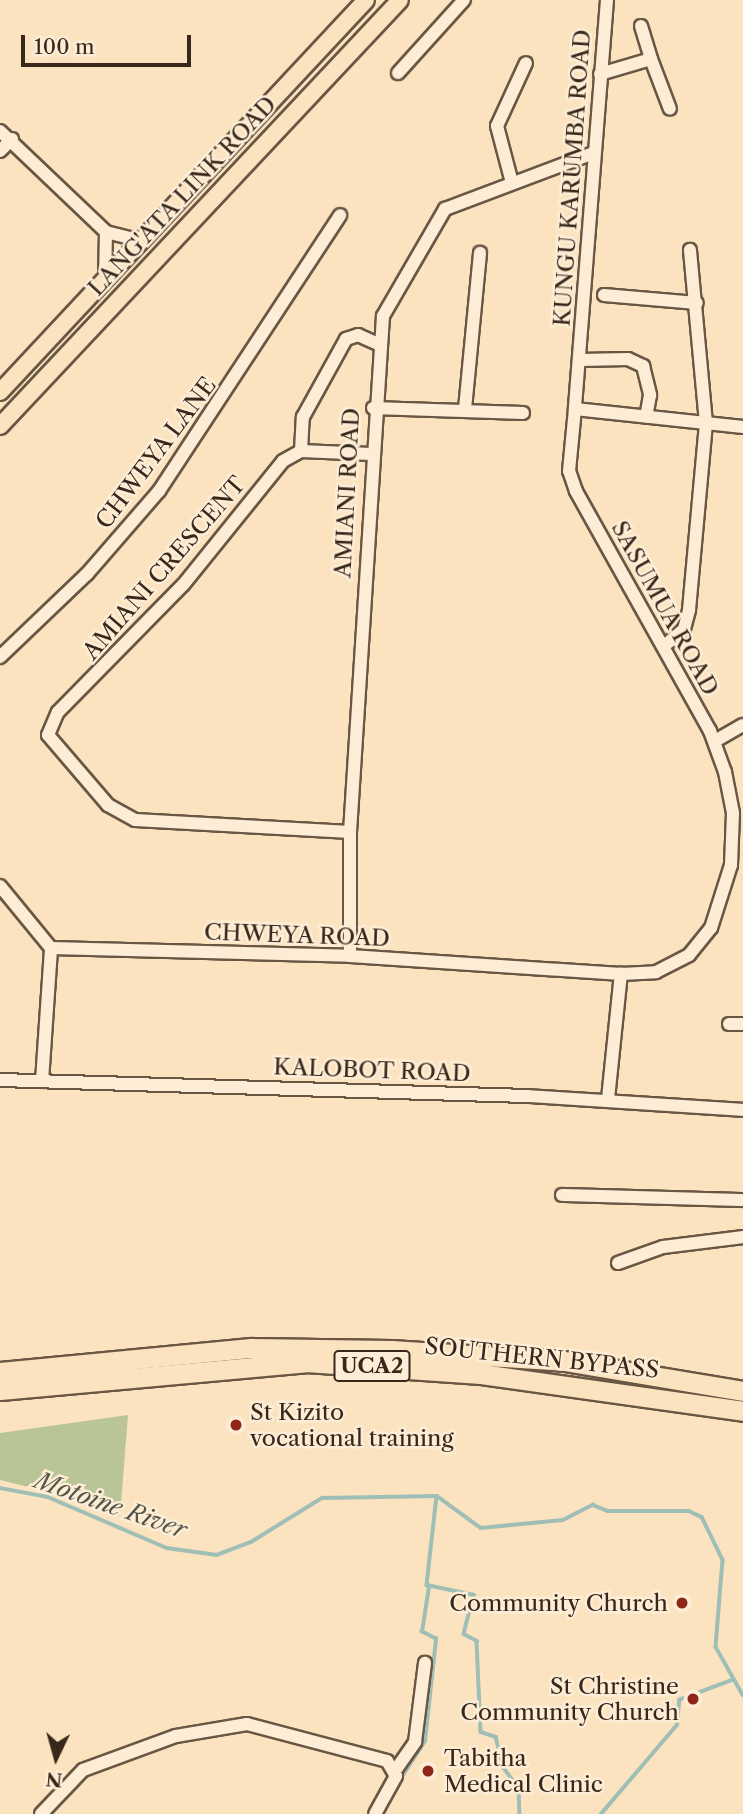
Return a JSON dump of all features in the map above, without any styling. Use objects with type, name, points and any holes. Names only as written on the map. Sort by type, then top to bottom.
[{"type":"highway","name":"SOUTHERN BYPASS","points":[[0,1372],[251,1349],[391,1350],[564,1361],[743,1391]]},
{"type":"highway","name":"SOUTHERN BYPASS","points":[[0,1390],[306,1362],[520,1378],[743,1411]]},
{"type":"main road","name":"LANG'ATA LINK ROAD","points":[[0,392],[366,0]]},
{"type":"main road","name":"LANG'ATA LINK ROAD","points":[[0,426],[400,0]]},
{"type":"street","points":[[398,73],[464,0]]},
{"type":"street","name":"KUNGU KARUMBA ROAD","points":[[575,409],[607,0]]},
{"type":"street","points":[[641,26],[670,109]]},
{"type":"street","points":[[600,74],[651,59]]},
{"type":"street","points":[[511,179],[497,126],[527,63]]},
{"type":"street","points":[[0,131],[12,139],[106,233],[142,241]]},
{"type":"street","points":[[0,151],[12,139]]},
{"type":"street","name":"AMIANI ROAD","points":[[350,956],[350,832],[373,408],[378,344],[392,295],[435,219],[457,201],[511,179],[593,153]]},
{"type":"street","name":"CHWEYA LANE","points":[[0,657],[87,574],[159,491],[340,215]]},
{"type":"street","points":[[105,281],[106,233]]},
{"type":"street","points":[[664,646],[684,629],[689,610],[706,423],[690,250]]},
{"type":"street","points":[[465,410],[480,253]]},
{"type":"street","points":[[604,295],[696,303]]},
{"type":"street","points":[[371,454],[301,451],[303,417],[346,339],[358,335],[378,344]]},
{"type":"street","points":[[580,360],[628,359],[643,366],[649,378],[646,417]]},
{"type":"street","points":[[373,408],[523,413]]},
{"type":"street","points":[[575,409],[743,427]]},
{"type":"street","name":"SASUMUA ROAD","points":[[575,409],[569,471],[576,491],[715,741],[733,813],[731,865],[711,928],[689,955],[656,972],[621,974]]},
{"type":"street","name":"AMIANI CRESCENT","points":[[301,451],[284,461],[112,663],[58,712],[48,735],[108,805],[135,820],[350,832]]},
{"type":"street","points":[[715,741],[743,726]]},
{"type":"street","points":[[731,865],[743,871]]},
{"type":"street","points":[[0,886],[51,948],[42,1081]]},
{"type":"street","name":"CHWEYA ROAD","points":[[51,948],[350,956],[621,974]]},
{"type":"street","points":[[608,1099],[621,974]]},
{"type":"street","points":[[729,1024],[743,1024]]},
{"type":"street","name":"KALOBOT ROAD","points":[[0,1080],[608,1099],[743,1110]]},
{"type":"street","points":[[562,1195],[743,1200]]},
{"type":"street","points":[[618,1263],[663,1247],[743,1237]]},
{"type":"street","points":[[375,1814],[397,1768],[415,1742],[425,1663]]},
{"type":"street","points":[[41,1814],[83,1770],[176,1736],[239,1724],[278,1729],[397,1768]]},
{"type":"green space","points":[[128,1415],[120,1516],[90,1502],[0,1480],[0,1433]]},
{"type":"waterway","name":"Motoine River","points":[[0,1488],[48,1497],[167,1548],[217,1555],[251,1542],[322,1498],[437,1496],[481,1528],[563,1520],[593,1505],[608,1511],[689,1511],[702,1517],[723,1560],[716,1647],[743,1695]]},
{"type":"waterway","points":[[437,1496],[427,1585],[474,1595],[464,1634],[477,1641],[481,1732],[496,1737],[504,1768],[519,1789],[520,1814]]},
{"type":"waterway","points":[[398,1783],[425,1741],[436,1639],[422,1632],[429,1587]]},
{"type":"waterway","points":[[601,1814],[677,1725],[679,1700],[732,1680]]},
{"type":"place","name":"St Kizito vocational training","points":[[236,1425]]},
{"type":"place","name":"Community Church","points":[[682,1603]]},
{"type":"place","name":"St Christine Community Church","points":[[693,1699]]},
{"type":"place","name":"Tabitha Medical Clinic","points":[[428,1771]]}]
